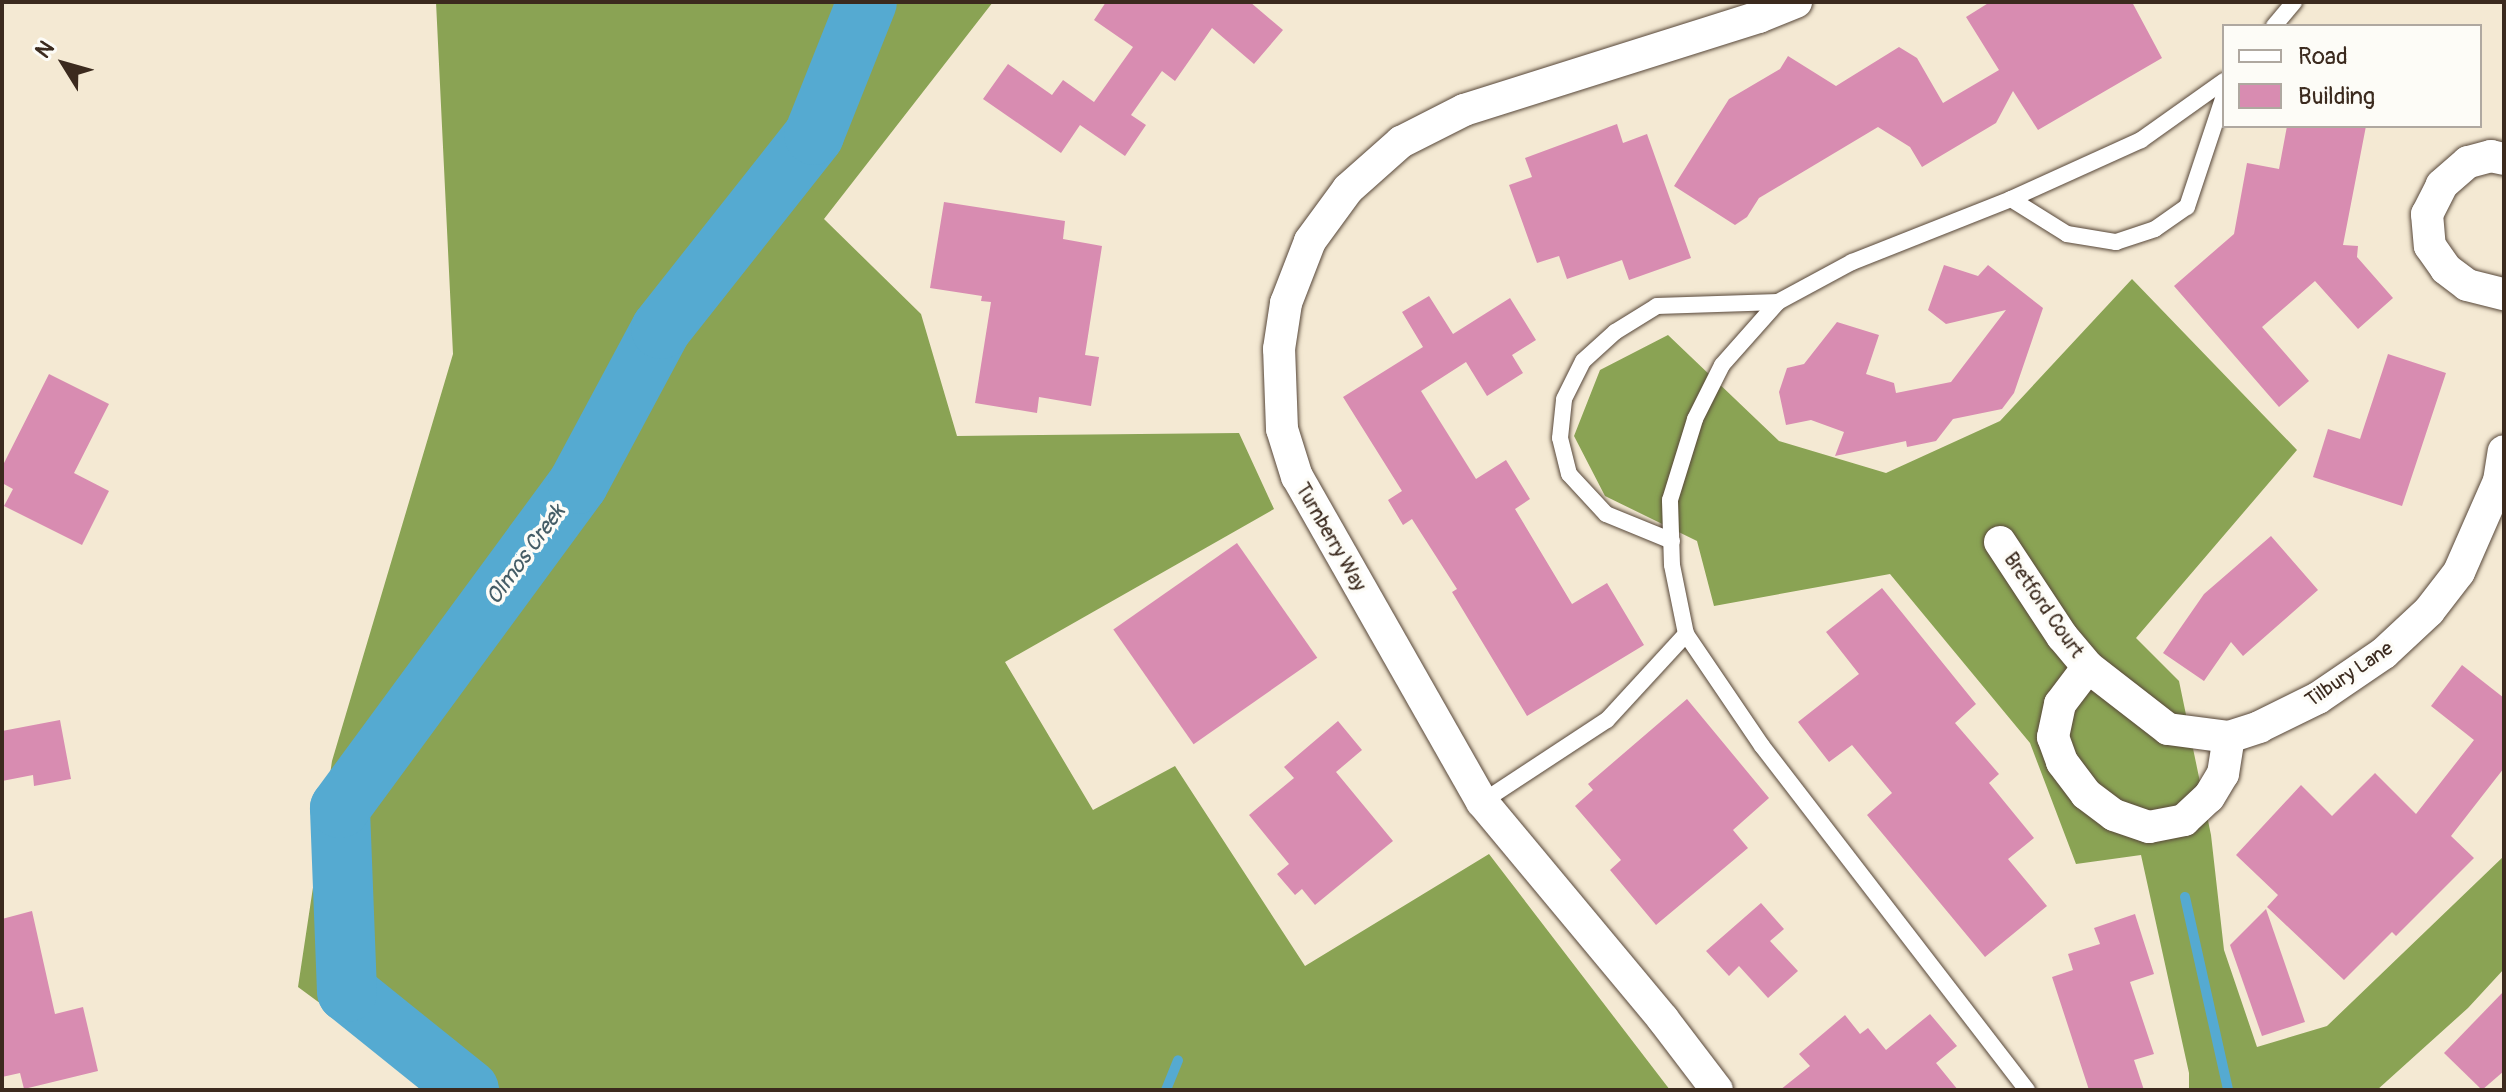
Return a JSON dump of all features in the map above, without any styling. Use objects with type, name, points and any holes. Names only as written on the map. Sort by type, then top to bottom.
[{"type":"street","name":"Turnberry Way","points":[[1717,1090],[1663,1019],[1482,802],[1297,477],[1282,429],[1279,349],[1286,303],[1310,241],[1348,189],[1401,142],[1464,110],[1759,17],[1796,2]]},
{"type":"street","points":[[2504,159],[2491,156],[2468,162],[2442,185],[2427,214],[2430,246],[2446,269],[2467,285],[2504,294]]},
{"type":"street","name":"Tilbury Lane","points":[[2229,737],[2259,727],[2318,698],[2384,653],[2429,611],[2459,572],[2499,481],[2504,451]]},
{"type":"street","name":"Bretford Court","points":[[2000,542],[2062,636],[2088,667],[2168,729],[2229,737],[2223,774],[2209,797],[2184,820],[2149,827],[2114,815],[2086,794],[2062,762],[2053,737],[2060,704],[2088,667]]},
{"type":"lane","points":[[2276,24],[2294,2]]},
{"type":"lane","points":[[2027,1090],[1896,916],[1762,746],[1686,634],[1672,565],[1670,500],[1695,419],[1722,365],[1778,302],[1852,262],[2011,199],[2141,140],[2192,107],[2222,83]]},
{"type":"lane","points":[[2011,199],[2067,234],[2116,242],[2155,229],[2187,207],[2222,102]]},
{"type":"lane","points":[[1672,541],[1606,514],[1569,474],[1560,438],[1564,399],[1583,361],[1615,332],[1657,306],[1778,302]]},
{"type":"lane","points":[[1482,802],[1607,720],[1686,634]]},
{"type":"green space","points":[[436,2],[993,2],[824,219],[921,314],[957,436],[1239,433],[1274,509],[1005,662],[1093,810],[1175,766],[1305,966],[1489,854],[1670,1090],[438,1090],[298,987],[332,761],[453,354]]},
{"type":"green space","points":[[2132,279],[2297,450],[2136,638],[2179,681],[2211,835],[2224,950],[2257,1047],[2327,1026],[2504,856],[2504,969],[2468,1008],[2377,1090],[2189,1090],[2189,1073],[2141,855],[2076,864],[2030,743],[1890,574],[1714,606],[1697,541],[1605,496],[1574,436],[1600,370],[1668,335],[1779,441],[1886,473],[2000,421]]},
{"type":"building","points":[[1106,2],[1250,2],[1283,30],[1254,64],[1212,28],[1175,81],[1162,71],[1131,115],[1146,125],[1125,156],[1080,125],[1061,153],[983,99],[1008,64],[1052,95],[1063,80],[1094,102],[1133,47],[1094,20]]},
{"type":"building","points":[[1990,2],[2132,2],[2162,58],[2038,130],[2013,91],[1996,123],[1922,167],[1910,147],[1878,127],[1759,198],[1747,217],[1735,225],[1674,186],[1729,99],[1780,69],[1788,56],[1836,86],[1899,47],[1917,58],[1943,103],[1999,70],[1966,17]]},
{"type":"building","points":[[1617,124],[1623,143],[1647,134],[1691,258],[1629,280],[1622,260],[1567,279],[1559,256],[1537,263],[1509,185],[1532,177],[1525,158]]},
{"type":"building","points":[[2287,128],[2366,128],[2343,245],[2358,246],[2357,257],[2393,298],[2358,329],[2315,281],[2262,327],[2309,381],[2279,407],[2174,286],[2234,234],[2247,163],[2279,169]]},
{"type":"building","points":[[944,202],[1065,221],[1063,239],[1102,246],[1085,355],[1099,357],[1091,406],[1039,397],[1037,413],[975,403],[991,302],[981,301],[982,296],[930,288]]},
{"type":"building","points":[[1944,265],[1978,276],[1988,265],[2043,308],[2014,393],[2002,409],[1953,419],[1936,441],[1907,447],[1906,441],[1835,456],[1844,432],[1811,420],[1786,425],[1779,392],[1787,368],[1804,364],[1837,322],[1879,335],[1866,374],[1894,383],[1896,393],[1951,382],[2006,310],[1946,324],[1928,310]]},
{"type":"building","points":[[1429,296],[1453,334],[1510,298],[1536,340],[1512,355],[1523,373],[1487,396],[1466,362],[1421,391],[1476,479],[1506,460],[1530,499],[1515,509],[1572,604],[1607,583],[1644,645],[1527,716],[1452,592],[1457,589],[1412,519],[1403,525],[1388,500],[1402,491],[1343,397],[1423,347],[1402,312]]},
{"type":"building","points":[[2388,354],[2446,373],[2402,506],[2313,477],[2328,429],[2360,439]]},
{"type":"building","points":[[49,374],[109,404],[74,473],[109,491],[82,545],[4,506],[13,489],[2,483],[2,467]]},
{"type":"building","points":[[2271,536],[2318,590],[2243,656],[2231,642],[2204,681],[2163,653],[2204,594]]},
{"type":"building","points":[[1237,543],[1317,658],[1194,744],[1113,630]]},
{"type":"building","points":[[1882,588],[1976,704],[1955,723],[1999,774],[1989,783],[2034,838],[2008,859],[2047,906],[1985,957],[1867,815],[1892,793],[1852,745],[1829,762],[1798,722],[1859,674],[1826,632]]},
{"type":"building","points":[[2462,665],[2504,698],[2504,768],[2451,836],[2474,858],[2396,936],[2392,932],[2344,980],[2267,907],[2278,895],[2236,855],[2301,785],[2332,816],[2375,773],[2416,814],[2474,740],[2431,706]]},
{"type":"building","points":[[1687,699],[1769,798],[1733,830],[1748,848],[1656,925],[1610,870],[1621,860],[1575,806],[1593,790],[1588,784]]},
{"type":"building","points":[[60,720],[71,779],[34,786],[33,775],[2,781],[2,731]]},
{"type":"building","points":[[1338,721],[1362,750],[1336,772],[1393,841],[1315,905],[1302,889],[1295,895],[1277,874],[1289,864],[1249,815],[1294,778],[1284,767]]},
{"type":"building","points":[[1761,903],[1784,929],[1770,941],[1798,971],[1768,998],[1739,966],[1729,976],[1706,951]]},
{"type":"building","points":[[2266,909],[2305,1022],[2262,1036],[2230,945]]},
{"type":"building","points":[[32,911],[55,1014],[83,1007],[98,1071],[24,1089],[20,1073],[2,1077],[2,919]]},
{"type":"building","points":[[2135,914],[2154,974],[2130,982],[2154,1054],[2134,1060],[2144,1090],[2089,1090],[2052,977],[2073,970],[2068,954],[2100,944],[2094,928]]},
{"type":"building","points":[[2504,991],[2504,1071],[2482,1090],[2444,1053]]},
{"type":"building","points":[[1930,1014],[1957,1046],[1936,1063],[1958,1090],[1780,1090],[1810,1066],[1799,1054],[1845,1015],[1860,1034],[1868,1028],[1886,1050]]},
{"type":"waterway","name":"Olmos Creek","points":[[469,1090],[347,992],[340,808],[578,484],[661,329],[814,135],[867,2]]},
{"type":"waterway","points":[[2185,897],[2228,1090]]},
{"type":"waterway","points":[[1166,1090],[1178,1060]]}]
